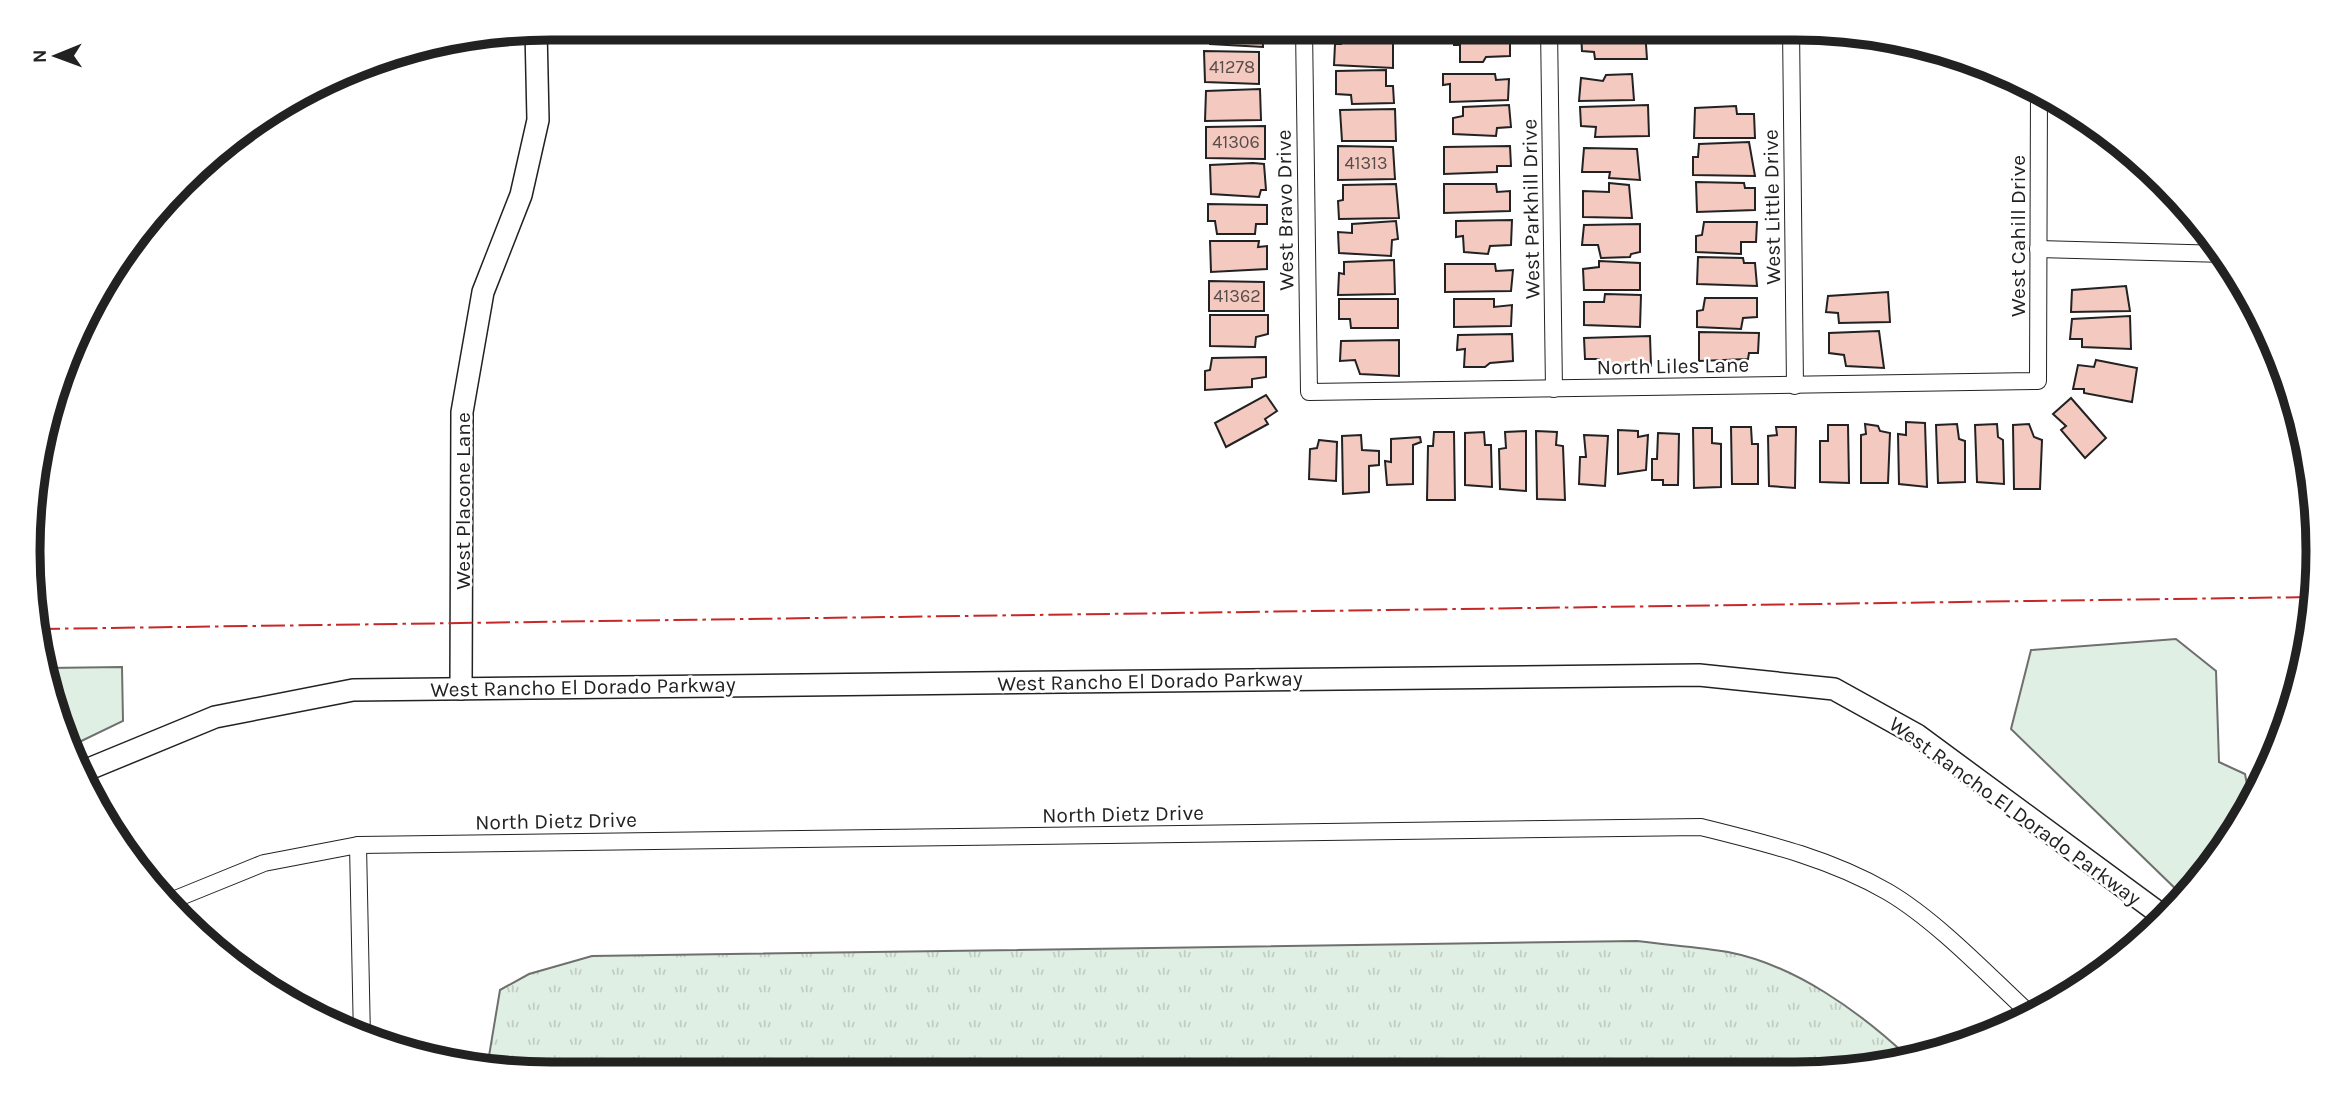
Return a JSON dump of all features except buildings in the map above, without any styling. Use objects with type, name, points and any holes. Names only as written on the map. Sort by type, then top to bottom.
[{"type":"street","name":"West Placone Lane","points":[[461,689],[462,412],[483,292],[521,195],[537,120],[536,40]]},
{"type":"street","name":"West Bravo Drive","points":[[1304,40],[1309,392]]},
{"type":"street","name":"West Parkhill Drive","points":[[1549,40],[1554,388]]},
{"type":"street","name":"West Little Drive","points":[[1791,40],[1795,386]]},
{"type":"street","name":"West Cahill Drive","points":[[2038,381],[2039,103]]},
{"type":"street","points":[[2038,249],[2210,254]]},
{"type":"street","name":"North Liles Lane","points":[[1309,392],[2038,381]]},
{"type":"street","name":"West Rancho El Dorado Parkway","points":[[89,769],[215,717],[353,690],[1699,675],[1834,689],[1917,735],[2157,911]]},
{"type":"street","name":"North Dietz Drive","points":[[177,898],[264,863],[358,845],[1701,827],[1784,847],[1832,865],[1889,893],[1950,940],[2023,1008]]},
{"type":"street","points":[[358,845],[362,1025]]},
{"type":"green space","points":[[2176,639],[2216,671],[2219,762],[2245,774],[2247,787],[2220,835],[2177,890],[2011,729],[2031,650]]},
{"type":"green space","points":[[122,667],[123,721],[78,743],[54,668]]},
{"type":"green space","points":[[1637,941],[1728,952],[1778,968],[1848,1007],[1901,1051],[1828,1061],[1795,1062],[551,1062],[489,1058],[500,990],[529,974],[592,956]]},
{"type":"power","points":[[47,629],[2303,597]]}]
